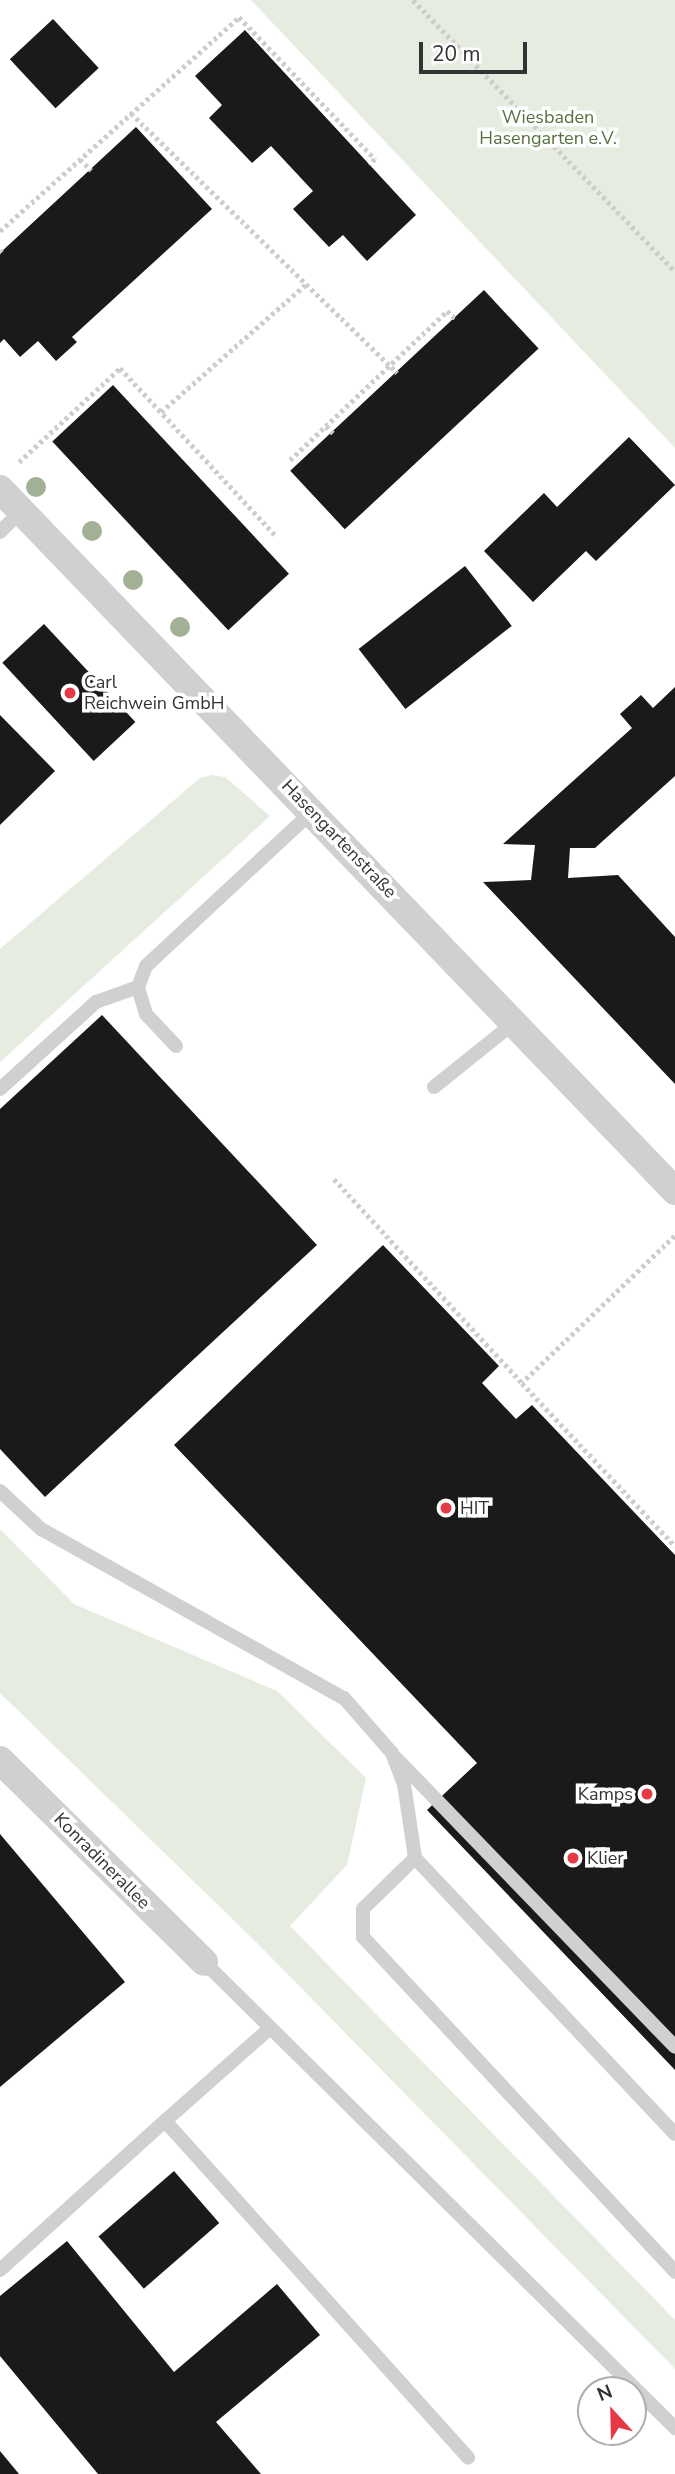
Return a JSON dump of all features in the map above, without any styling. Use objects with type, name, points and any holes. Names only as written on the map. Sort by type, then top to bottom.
[{"type":"street","name":"Hasengartenstraße","points":[[5,480],[21,511],[313,811],[675,1191]]},
{"type":"street","name":"Konradinerallee","points":[[0,1759],[204,1962]]},
{"type":"lane","points":[[0,531],[21,511]]},
{"type":"lane","points":[[176,1046],[146,1014],[138,987],[152,958],[313,811]]},
{"type":"lane","points":[[0,1089],[96,1002],[138,987]]},
{"type":"lane","points":[[434,1087],[514,1023]]},
{"type":"lane","points":[[0,1491],[41,1529],[327,1686],[675,2047]]},
{"type":"lane","points":[[392,1752],[404,1784],[415,1858],[675,2134]]},
{"type":"lane","points":[[415,1858],[363,1909],[363,1937],[675,2272]]},
{"type":"lane","points":[[204,1962],[675,2428]]},
{"type":"lane","points":[[0,2270],[270,2028]]},
{"type":"lane","points":[[165,2121],[468,2458]]},
{"type":"path","points":[[414,0],[675,271]]},
{"type":"path","points":[[0,231],[239,17],[291,76],[375,159],[370,165]]},
{"type":"path","points":[[131,113],[397,373]]},
{"type":"path","points":[[80,159],[90,170]]},
{"type":"path","points":[[161,412],[306,284]]},
{"type":"path","points":[[290,460],[447,311],[455,318]]},
{"type":"path","points":[[5,480],[120,369],[275,535]]},
{"type":"path","points":[[326,426],[333,433]]},
{"type":"path","points":[[334,1178],[675,1546]]},
{"type":"path","points":[[522,1383],[675,1237]]},
{"type":"green space","name":"Wiesbaden Hasengarten e.V.","points":[[251,0],[675,0],[675,448]]},
{"type":"green space","points":[[212,775],[225,777],[270,816],[0,1062],[0,949],[200,778]]},
{"type":"green space","points":[[0,1529],[74,1604],[277,1691],[366,1778],[347,1865],[290,1926],[675,2320],[675,2369],[259,1945],[0,1693]]},
{"type":"building","points":[[53,19],[99,68],[56,108],[10,59]]},
{"type":"building","points":[[245,30],[416,215],[367,261],[343,235],[329,247],[293,209],[313,191],[271,146],[252,163],[209,118],[222,105],[195,76]]},
{"type":"building","points":[[136,127],[212,209],[72,337],[77,342],[56,361],[38,341],[20,357],[4,339],[0,343],[0,253]]},
{"type":"building","points":[[484,290],[539,349],[345,529],[290,471]]},
{"type":"building","points":[[113,385],[289,574],[228,630],[52,442]]},
{"type":"building","points":[[629,437],[675,485],[596,561],[586,551],[533,602],[484,551],[544,493],[557,507]]},
{"type":"building","points":[[465,566],[512,626],[405,709],[359,649]]},
{"type":"building","name":"Carl Reichwein GmbH","points":[[44,624],[135,722],[94,761],[2,663]]},
{"type":"building","points":[[675,687],[675,776],[595,848],[570,848],[568,878],[618,875],[675,937],[675,1084],[483,882],[531,880],[535,845],[503,844],[632,728],[620,714],[641,695],[653,708]]},
{"type":"building","points":[[0,715],[55,771],[0,825]]},
{"type":"building","points":[[102,1015],[317,1245],[45,1497],[0,1449],[0,1109]]},
{"type":"building","points":[[383,1245],[499,1366],[482,1383],[516,1419],[532,1405],[675,1555],[675,2070],[427,1810],[477,1763],[174,1445]]},
{"type":"building","points":[[0,1834],[125,1982],[0,2087]]},
{"type":"building","points":[[174,2171],[219,2223],[144,2289],[99,2237]]},
{"type":"building","points":[[67,2241],[174,2372],[277,2284],[320,2335],[216,2422],[261,2474],[98,2474],[0,2356],[0,2296]]},
{"type":"building","points":[[0,2451],[19,2474],[0,2474]]},
{"type":"place","name":"Carl Reichwein GmbH","points":[[70,693]]},
{"type":"place","name":"HIT","points":[[446,1508]]},
{"type":"place","name":"Kamps","points":[[647,1794]]},
{"type":"place","name":"Klier","points":[[573,1858]]}]
